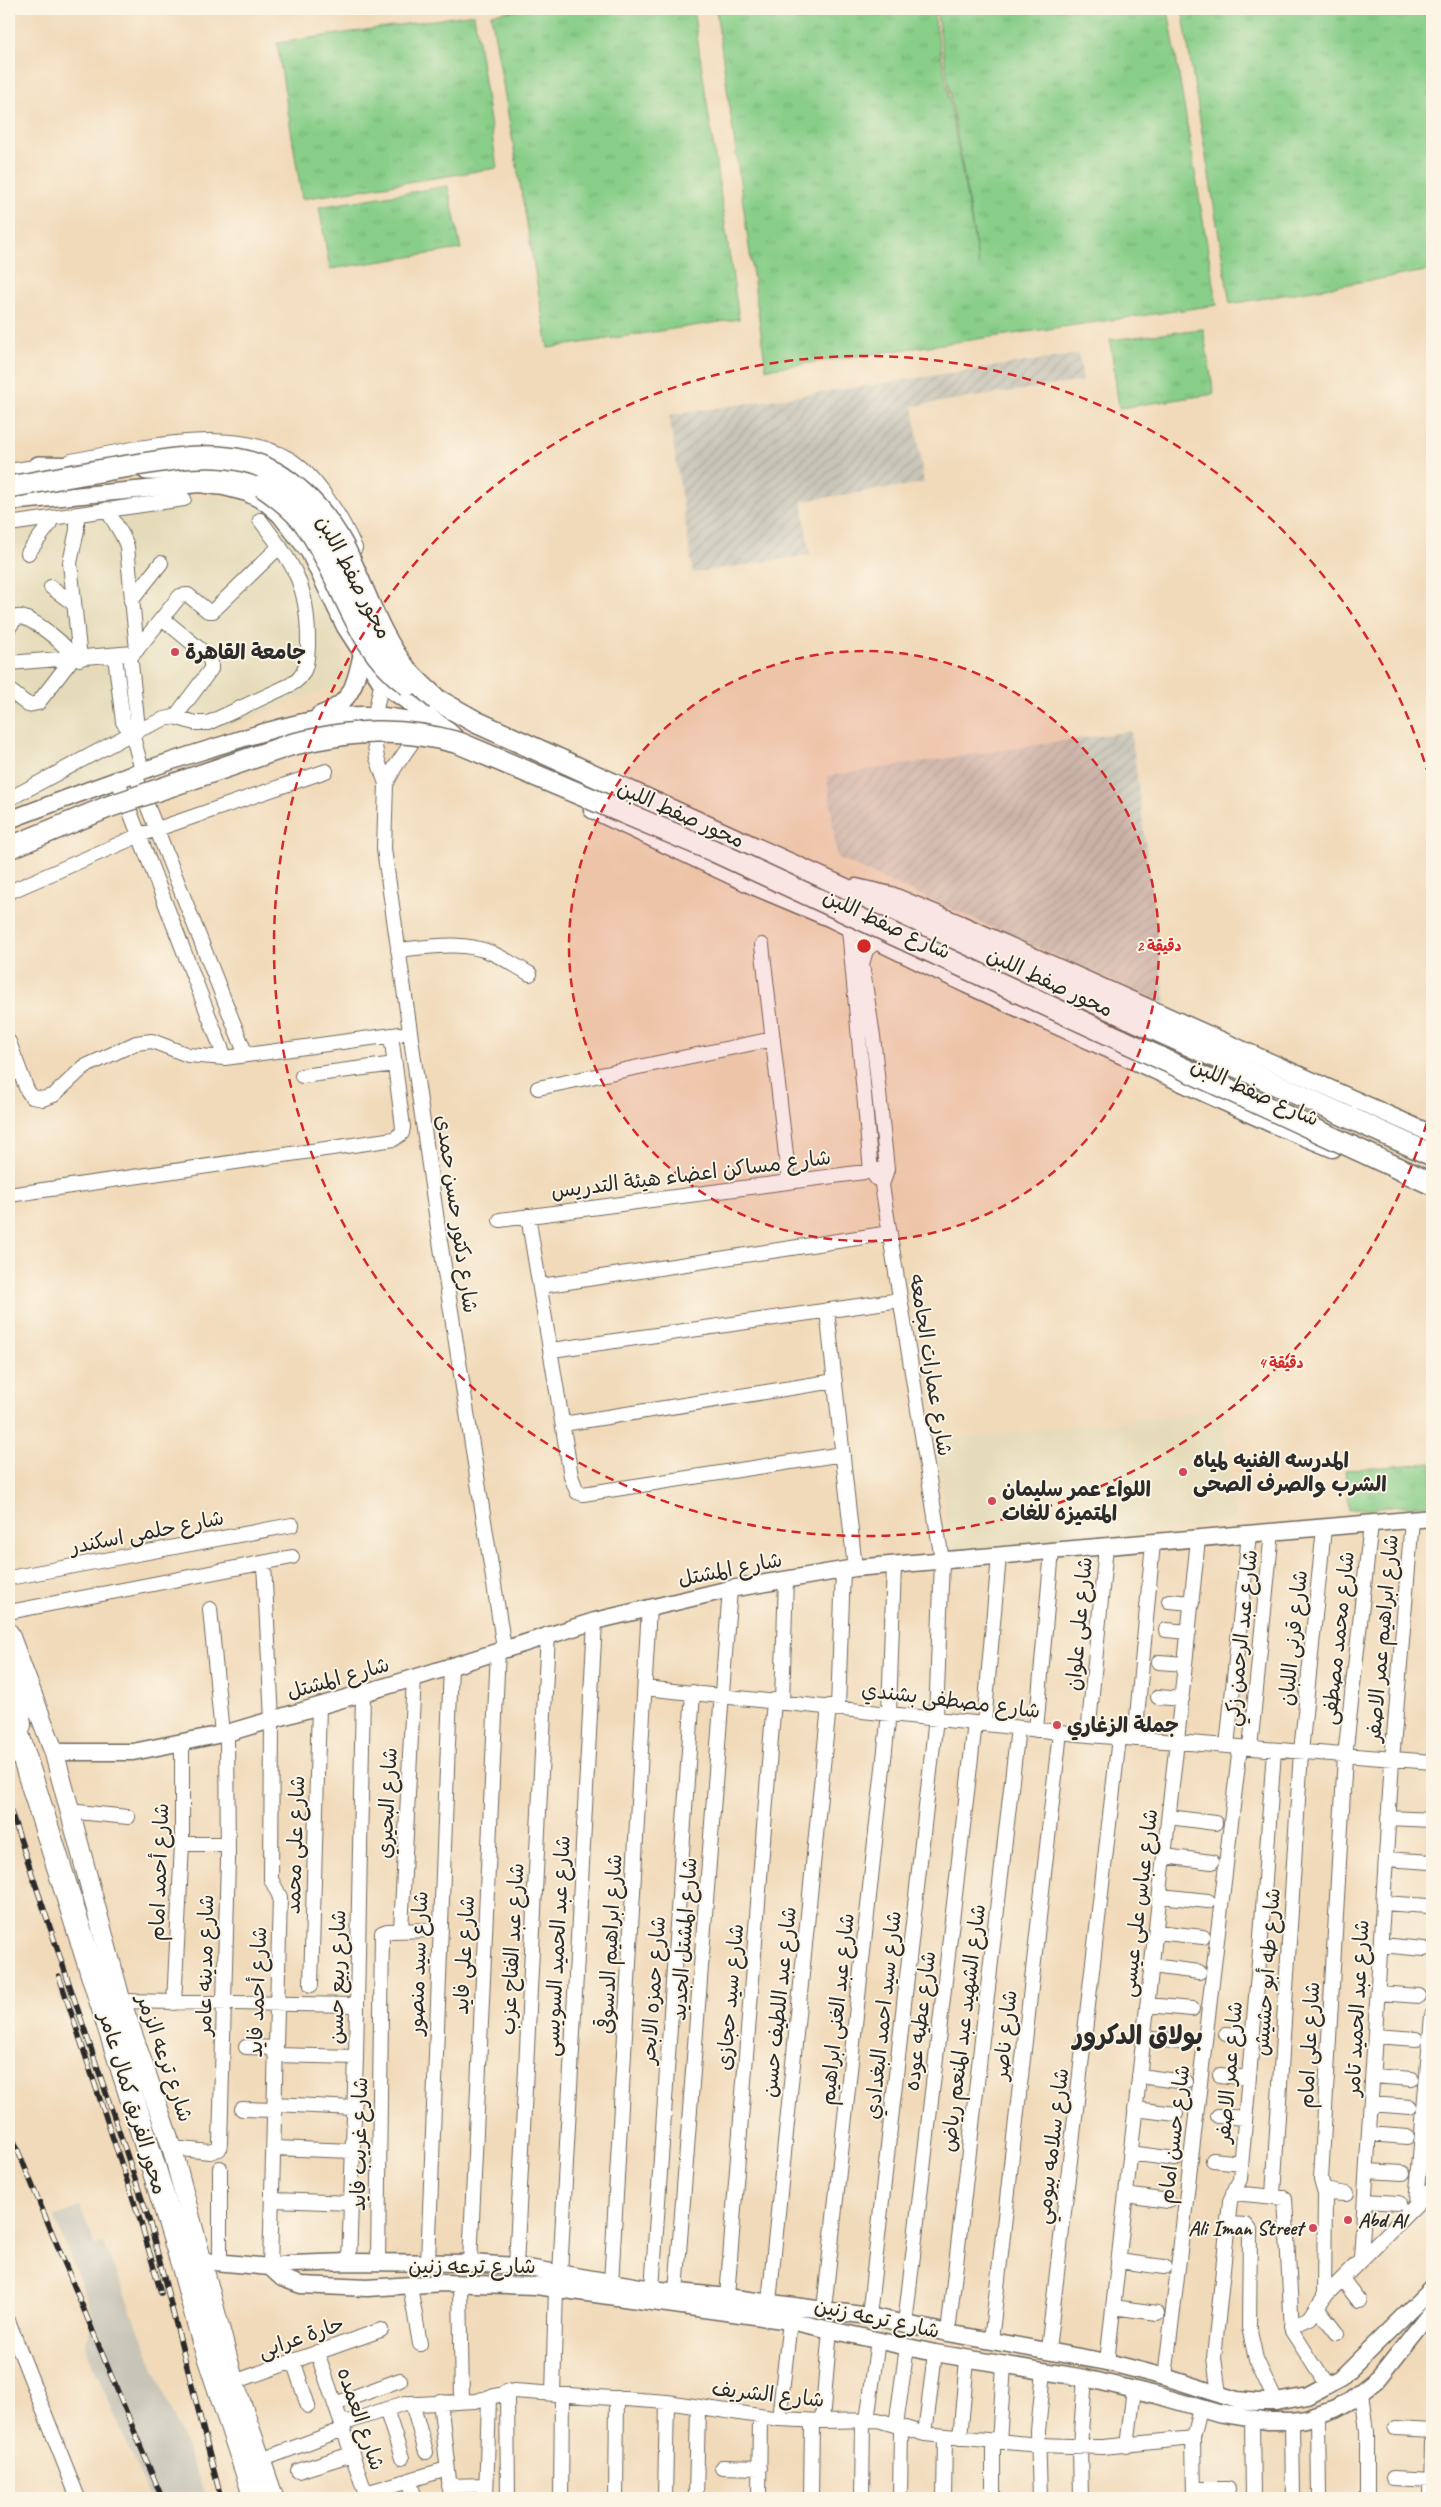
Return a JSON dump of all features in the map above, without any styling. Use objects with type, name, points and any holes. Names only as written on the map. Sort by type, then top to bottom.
[{"type":"highway","points":[[9,1672],[16,1699],[14,1745]]},
{"type":"highway","name":"محور الفريق كمال عامر","points":[[9,1708],[14,1745],[173,2270],[206,2391],[242,2498]]},
{"type":"highway","name":"محور الفريق كمال عامر","points":[[14,1745],[184,2267],[203,2338],[256,2498]]},
{"type":"main road","name":"محور صفط اللبن","points":[[9,487],[118,468],[197,457],[232,459],[260,466],[287,482],[312,501],[330,522],[385,637],[407,671],[437,700],[476,722],[1432,1155]]},
{"type":"main road","points":[[39,467],[208,471],[245,478],[254,489],[282,500],[312,532],[356,624],[386,666],[414,690],[437,700]]},
{"type":"main road","name":"محور صفط اللبن","points":[[9,848],[108,807],[290,745],[322,737],[374,731],[410,732],[440,738],[459,743],[714,851],[1432,1184]]},
{"type":"main road","name":"شارع ترعه الزمر","points":[[9,1633],[54,1752],[68,1811],[121,2001],[212,2262],[234,2382],[274,2498]]},
{"type":"street","name":"شارع دكتور حسن حمدى","points":[[9,471],[180,443],[233,442],[264,449],[287,458],[309,476],[336,513],[351,539],[361,565],[382,655],[382,684],[375,714],[373,743],[386,784],[384,849],[501,1649]]},
{"type":"street","points":[[9,502],[199,484],[254,489],[280,515],[309,552],[345,627],[382,684]]},
{"type":"street","points":[[9,524],[184,498]]},
{"type":"street","points":[[107,509],[126,543],[137,719],[132,734],[138,771],[156,830],[246,1055]]},
{"type":"street","points":[[9,690],[28,705],[38,703],[75,659],[74,604],[70,563],[77,530],[77,514]]},
{"type":"street","points":[[28,553],[50,525],[51,519]]},
{"type":"street","points":[[9,800],[132,734],[164,719],[175,717],[195,723],[208,722],[295,682],[302,676],[308,660],[307,606],[297,574],[280,546],[260,520]]},
{"type":"street","points":[[9,663],[116,656],[134,652],[184,594],[188,594],[208,611],[214,610],[280,546]]},
{"type":"street","points":[[131,601],[161,564]]},
{"type":"street","points":[[51,587],[74,604]]},
{"type":"street","points":[[9,820],[117,778],[305,720],[339,706],[346,699],[355,684],[372,611]]},
{"type":"street","points":[[9,627],[17,617],[26,617],[65,645],[75,659]]},
{"type":"street","points":[[162,618],[208,656],[211,662],[211,669],[175,717]]},
{"type":"street","points":[[116,656],[122,722],[132,734]]},
{"type":"street","name":"شارع صفط اللبن","points":[[382,684],[443,726],[444,729],[470,750],[488,761],[1274,1125],[1365,1161],[1432,1184]]},
{"type":"street","name":"شارع صفط اللبن","points":[[305,720],[375,714],[426,724],[441,730],[444,729]]},
{"type":"street","name":"شارع دكتور حسن حمدى","points":[[386,784],[404,752],[426,724]]},
{"type":"street","points":[[9,892],[140,836],[326,771]]},
{"type":"street","points":[[117,778],[225,1058]]},
{"type":"street","points":[[837,884],[891,896],[1152,1008],[1432,1134]]},
{"type":"street","points":[[849,929],[871,1172],[882,1185]]},
{"type":"street","name":"شارع عمارات الجامعه","points":[[876,942],[866,950],[862,964],[874,1036],[887,1169],[882,1185],[942,1556],[936,1718]]},
{"type":"street","points":[[398,950],[449,945],[470,947],[492,953],[530,974]]},
{"type":"street","points":[[762,945],[789,1181]]},
{"type":"street","points":[[9,1042],[27,1090],[32,1097],[43,1099],[54,1095],[84,1067],[136,1044],[152,1041],[188,1055],[225,1058],[410,1033]]},
{"type":"street","points":[[9,1195],[394,1139],[402,1132],[403,1127],[391,1035]]},
{"type":"street","points":[[538,1088],[773,1039]]},
{"type":"street","points":[[302,1076],[395,1064]]},
{"type":"street","name":"شارع مساكن اعضاء هيئة التدريس","points":[[500,1220],[887,1169]]},
{"type":"street","points":[[528,1216],[552,1350],[573,1486],[577,1492],[583,1494],[843,1454]]},
{"type":"street","points":[[541,1286],[890,1233]]},
{"type":"street","points":[[552,1350],[900,1300]]},
{"type":"street","name":"شارع عبد اللطيف حسن","points":[[769,2302],[849,1569],[843,1454],[827,1310]]},
{"type":"street","points":[[563,1424],[835,1381]]},
{"type":"street","name":"شارع المشتل","points":[[54,1752],[133,1752],[224,1734],[414,1678],[548,1634],[649,1606],[786,1579],[849,1569],[894,1565],[942,1556],[998,1556],[1052,1552],[1432,1518]]},
{"type":"street","name":"شارع ابراهيم عمر الاصفر","points":[[1392,1760],[1412,1520]]},
{"type":"street","name":"شارع محمد مصطفى","points":[[1345,1756],[1371,1524]]},
{"type":"street","name":"شارع حلمى اسكندر","points":[[9,1578],[292,1525]]},
{"type":"street","name":"شارع قرنى اللبان","points":[[1301,1752],[1324,1528]]},
{"type":"street","name":"شارع عبد الرحمن زكي","points":[[1239,1747],[1272,1532]]},
{"type":"street","points":[[1239,1747],[1249,1534]]},
{"type":"street","name":"شارع عباس على عيسى","points":[[1107,2362],[1178,1741],[1198,1539]]},
{"type":"street","points":[[1135,1739],[1153,1543]]},
{"type":"street","name":"شارع على علوان","points":[[1088,1735],[1106,1547]]},
{"type":"street","points":[[1036,1730],[1052,1552]]},
{"type":"street","name":"شارع عطيه عوده","points":[[905,2324],[980,1723],[998,1556]]},
{"type":"street","points":[[9,1612],[292,1557]]},
{"type":"street","name":"شارع أحمد فايد","points":[[264,1563],[272,1720],[271,1879],[280,1897],[275,2051],[274,2200],[270,2267]]},
{"type":"street","name":"شارع عبد الغنى ابراهيم","points":[[824,2309],[890,1713],[894,1565]]},
{"type":"street","name":"شارع سيد حجازى","points":[[727,2297],[778,1701],[786,1579]]},
{"type":"street","name":"شارع المشتل الجديد","points":[[676,2292],[730,1589]]},
{"type":"street","points":[[1169,1601],[1192,1603]]},
{"type":"street","name":"شارع ابراهيم الدسوقى","points":[[611,2284],[649,1606]]},
{"type":"street","name":"شارع مدينه عامر","points":[[172,2148],[210,2152],[219,2149],[228,1844],[224,1734],[210,1609]]},
{"type":"street","name":"شارع عبد الحميد السويسى","points":[[561,2498],[558,2394],[558,2281],[595,1621]]},
{"type":"street","points":[[1166,1630],[1188,1632]]},
{"type":"street","name":"شارع عبد الفتاح عزب","points":[[516,2266],[548,1634]]},
{"type":"street","name":"شارع على فايد","points":[[470,2262],[501,1649]]},
{"type":"street","points":[[1159,1662],[1185,1664]]},
{"type":"street","name":"شارع سيد منصور","points":[[428,2262],[451,1666]]},
{"type":"street","name":"شارع البحيري","points":[[401,1930],[414,1678]]},
{"type":"street","name":"شارع مصطفى بشندي","points":[[645,1688],[1119,1738],[1178,1741],[1432,1762]]},
{"type":"street","name":"شارع حمزه الابحر","points":[[652,2290],[693,1692]]},
{"type":"street","name":"شارع ربيع حسن","points":[[349,2262],[356,2057],[363,1693]]},
{"type":"street","points":[[1158,1697],[1182,1699]]},
{"type":"street","name":"شارع على محمد","points":[[311,1985],[319,1706]]},
{"type":"street","name":"شارع سيد احمد البغدادي","points":[[870,2316],[936,1718]]},
{"type":"street","name":"شارع الشهيد عبد المنعم رياض","points":[[948,2333],[1018,1728]]},
{"type":"street","name":"شارع ناصر","points":[[991,2341],[1060,1732]]},
{"type":"street","name":"شارع سلامه بيومي","points":[[1048,2350],[1119,1738]]},
{"type":"street","name":"شارع أحمد امام","points":[[174,2003],[182,1844],[182,1743]]},
{"type":"street","name":"شارع حسن امام","points":[[1165,2377],[1239,1747]]},
{"type":"street","name":"شارع عمر الاصفر","points":[[1219,2394],[1214,2358],[1230,2201],[1240,2179],[1274,1750]]},
{"type":"street","name":"شارع طه أبو حشيش","points":[[1273,2196],[1301,1752]]},
{"type":"street","name":"شارع على امام","points":[[1345,1756],[1322,2181],[1324,2190],[1346,2194]]},
{"type":"street","name":"شارع عبد الحميد تامر","points":[[1362,2259],[1392,1760]]},
{"type":"street","points":[[68,1811],[128,1817]]},
{"type":"street","points":[[1169,1817],[1215,1823]]},
{"type":"street","points":[[1388,1818],[1432,1820]]},
{"type":"street","points":[[182,1844],[228,1844]]},
{"type":"street","points":[[1164,1856],[1212,1862]]},
{"type":"street","points":[[1386,1859],[1431,1862]]},
{"type":"street","points":[[1160,1896],[1208,1901]]},
{"type":"street","points":[[1383,1903],[1428,1906]]},
{"type":"street","name":"شارع غريب فايد","points":[[378,2263],[382,1934],[385,1931],[440,1930]]},
{"type":"street","points":[[1156,1932],[1203,1937]]},
{"type":"street","points":[[1381,1945],[1424,1949]]},
{"type":"street","points":[[1152,1966],[1199,1972]]},
{"type":"street","points":[[1378,1993],[1420,1996]]},
{"type":"street","points":[[121,2001],[356,2005]]},
{"type":"street","points":[[1147,2005],[1192,2009]]},
{"type":"street","points":[[1416,2203],[1432,2015]]},
{"type":"street","points":[[1226,2034],[1251,2036]]},
{"type":"street","points":[[1375,2036],[1416,2039]]},
{"type":"street","points":[[1144,2038],[1180,2042]]},
{"type":"street","points":[[246,2047],[356,2057]]},
{"type":"street","points":[[1220,2075],[1248,2078]]},
{"type":"street","points":[[1139,2076],[1185,2082]]},
{"type":"street","points":[[1373,2076],[1412,2078]]},
{"type":"street","points":[[1371,2104],[1410,2107]]},
{"type":"street","points":[[242,2109],[275,2107],[353,2108]]},
{"type":"street","points":[[1135,2109],[1176,2114]]},
{"type":"street","points":[[1218,2116],[1245,2118]]},
{"type":"street","points":[[1369,2134],[1407,2137]]},
{"type":"street","points":[[274,2148],[352,2151]]},
{"type":"street","points":[[1130,2153],[1175,2159]]},
{"type":"street","points":[[1213,2160],[1241,2163]]},
{"type":"street","points":[[212,2262],[220,2168]]},
{"type":"street","points":[[1367,2171],[1403,2173]]},
{"type":"street","points":[[1292,2326],[1310,2318],[1321,2302],[1342,2279],[1432,2189]]},
{"type":"street","points":[[1233,2193],[1284,2196],[1286,2199],[1292,2326],[1296,2339],[1328,2387]]},
{"type":"street","points":[[1337,2332],[1321,2302],[1325,2193],[1346,2194],[1399,2203]]},
{"type":"street","points":[[1126,2195],[1168,2201]]},
{"type":"street","points":[[274,2200],[351,2203]]},
{"type":"street","points":[[1227,2224],[1246,2225],[1250,2230],[1249,2327],[1256,2359],[1276,2402]]},
{"type":"street","points":[[1118,2261],[1164,2266]]},
{"type":"street","name":"شارع ترعه زنين","points":[[212,2262],[270,2267],[290,2264],[349,2262],[470,2262],[516,2266],[558,2281],[790,2321],[967,2359],[1085,2378],[1134,2389],[1200,2408],[1252,2419],[1292,2421],[1318,2416],[1335,2409],[1362,2392],[1385,2371],[1432,2311]]},
{"type":"street","name":"شارع ترعه زنين","points":[[270,2267],[282,2278],[301,2285],[359,2288],[460,2283],[517,2284],[558,2281],[611,2284],[824,2309],[870,2316],[948,2333],[1107,2362],[1165,2377],[1219,2394],[1257,2402],[1276,2402],[1308,2396],[1328,2387],[1352,2370],[1416,2302],[1432,2288]]},
{"type":"street","points":[[1342,2279],[1359,2300]]},
{"type":"street","points":[[460,2283],[462,2401]]},
{"type":"street","points":[[410,2286],[420,2344]]},
{"type":"street","points":[[1113,2307],[1157,2313]]},
{"type":"street","points":[[779,2419],[790,2321]]},
{"type":"street","points":[[9,2323],[78,2498]]},
{"type":"street","points":[[811,2498],[817,2421],[830,2329]]},
{"type":"street","name":"حارة عرابى","points":[[234,2382],[381,2330]]},
{"type":"street","points":[[862,2498],[865,2421],[878,2340]]},
{"type":"street","points":[[900,2498],[898,2426],[907,2347]]},
{"type":"street","name":"شارع العمده","points":[[317,2352],[365,2496]]},
{"type":"street","points":[[925,2434],[935,2353]]},
{"type":"street","points":[[960,2438],[967,2359]]},
{"type":"street","points":[[293,2360],[308,2406]]},
{"type":"street","points":[[993,2498],[996,2441],[1004,2365]]},
{"type":"street","points":[[1040,2498],[1038,2423],[1044,2371]]},
{"type":"street","points":[[1081,2498],[1080,2446],[1085,2378]]},
{"type":"street","points":[[335,2404],[400,2380]]},
{"type":"street","points":[[1127,2446],[1134,2389]]},
{"type":"street","points":[[508,2391],[508,2498]]},
{"type":"street","name":"شارع الشريف","points":[[261,2460],[386,2409],[412,2403],[475,2401],[508,2391],[666,2402],[779,2419],[865,2421],[898,2426],[925,2434],[944,2437],[1038,2445],[1127,2446],[1193,2438]]},
{"type":"street","points":[[1362,2392],[1367,2432],[1367,2498]]},
{"type":"street","points":[[440,2401],[450,2492],[486,2492],[489,2397]]},
{"type":"street","points":[[616,2498],[617,2398]]},
{"type":"street","points":[[665,2498],[666,2402]]},
{"type":"street","points":[[412,2403],[426,2452]]},
{"type":"street","points":[[696,2498],[698,2406]]},
{"type":"street","points":[[1200,2408],[1193,2438],[1194,2494],[1228,2489]]},
{"type":"street","points":[[386,2409],[402,2458]]},
{"type":"street","points":[[1318,2416],[1318,2498]]},
{"type":"street","points":[[759,2498],[760,2417]]},
{"type":"street","points":[[1252,2419],[1253,2498]]},
{"type":"street","points":[[1292,2421],[1293,2498]]},
{"type":"street","points":[[1396,2429],[1432,2431]]},
{"type":"street","points":[[944,2437],[944,2498]]},
{"type":"street","points":[[1431,2498],[1432,2442]]},
{"type":"street","points":[[298,2471],[352,2454]]},
{"type":"street","points":[[722,2467],[760,2468]]},
{"type":"street","points":[[365,2496],[447,2469]]},
{"type":"street","points":[[1394,2478],[1432,2480]]},
{"type":"street","points":[[409,2480],[415,2498]]},
{"type":"shaded area","points":[[1079,354],[1083,381],[913,406],[924,483],[802,501],[810,555],[693,573],[669,415]]},
{"type":"shaded area","name":"جامعة القاهرة","points":[[213,496],[242,500],[257,506],[269,513],[293,538],[337,623],[347,681],[9,811],[9,520],[160,499]]},
{"type":"shaded area","points":[[1131,731],[1166,1005],[837,858],[827,776]]},
{"type":"shaded area","name":"المدرسه الفنيه لمياه الشرب والصرف الصحى","points":[[1222,1410],[1236,1522],[1146,1531],[1129,1421]]},
{"type":"shaded area","points":[[1128,1421],[1142,1533],[1047,1542],[1032,1429]]},
{"type":"shaded area","name":"اللواء عمر سليمان المتميزه للغات","points":[[1031,1431],[1046,1543],[950,1553],[936,1440]]},
{"type":"shaded area","points":[[80,2207],[96,2246],[104,2243],[206,2498],[150,2498],[85,2346],[93,2314],[54,2217]]},
{"type":"green space","points":[[526,9],[693,9],[739,319],[548,348],[491,14]]},
{"type":"green space","points":[[716,9],[933,9],[979,266],[936,9],[1168,9],[1217,305],[766,369]]},
{"type":"green space","points":[[1182,9],[1432,9],[1432,270],[1230,304]]},
{"type":"green space","points":[[474,14],[497,168],[302,199],[277,43]]},
{"type":"green space","points":[[448,186],[461,249],[330,269],[319,207]]},
{"type":"green space","points":[[1203,329],[1214,394],[1119,408],[1110,340]]},
{"type":"green space","points":[[1432,1463],[1432,1504],[1349,1510],[1345,1470]]},
{"type":"railway","points":[[9,1806],[149,2220],[221,2498]]},
{"type":"railway","points":[[59,1976],[141,2223],[161,2293]]},
{"type":"railway","points":[[9,2129],[162,2498]]},
{"type":"place","name":"جامعة القاهرة","points":[[175,652]]},
{"type":"place","name":"المدرسه الفنيه لمياه الشرب والصرف الصحى","points":[[1183,1472]]},
{"type":"place","name":"اللواء عمر سليمان المتميزه للغات","points":[[992,1501]]},
{"type":"place","name":"جملة الزغاري","points":[[1057,1725]]},
{"type":"place","name":"Abd Al","points":[[1348,2220]]},
{"type":"place","name":"Ali Iman Street","points":[[1313,2228]]},
{"type":"district","name":"بولاق الدكرور","points":[[1138,2035]]}]
